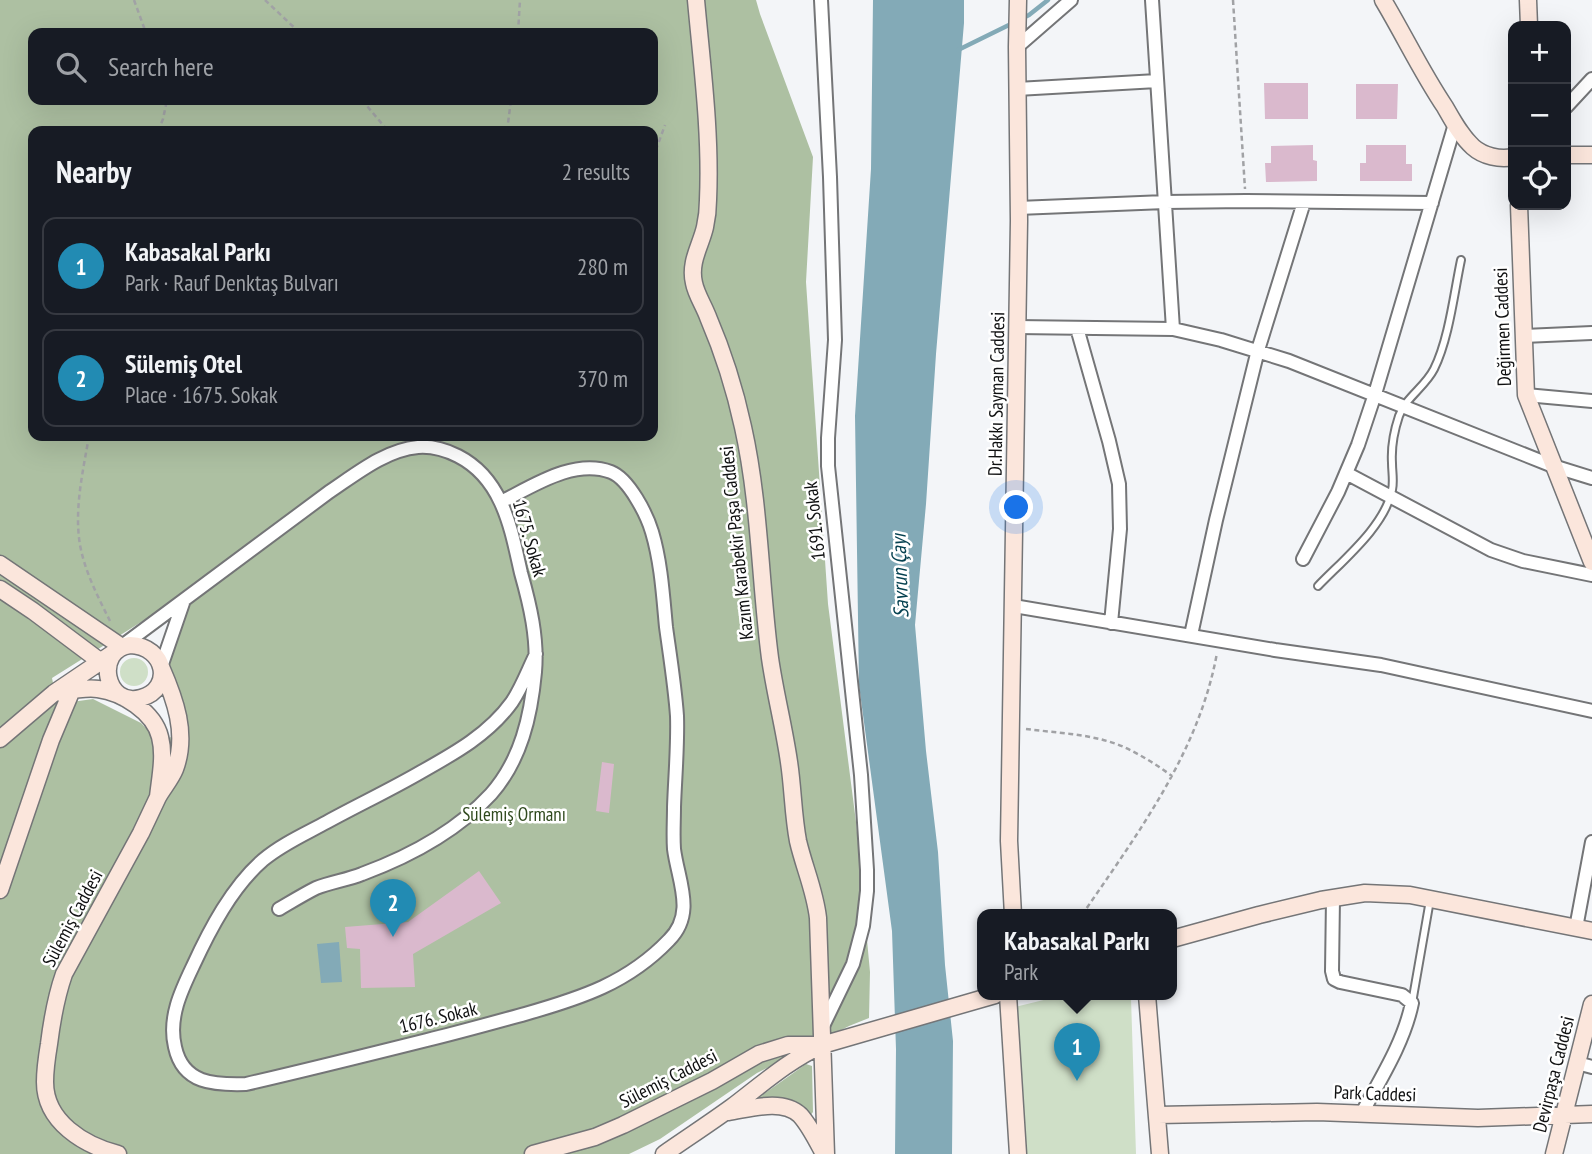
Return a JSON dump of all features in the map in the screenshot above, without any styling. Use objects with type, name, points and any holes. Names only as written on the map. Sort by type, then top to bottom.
[{"type":"street","name":"Kazım Karabekir Paşa Caddesi","points":[[696,0],[709,170],[706,226],[694,258],[694,284],[723,360],[748,449],[771,661],[785,740],[798,841],[818,918],[825,1154]]},
{"type":"street","name":"1691. Sokak","points":[[821,0],[835,340],[828,466],[861,775],[867,870],[863,926],[853,964],[822,1037]]},
{"type":"street","points":[[1017,47],[1071,0]]},
{"type":"street","points":[[1152,0],[1173,329]]},
{"type":"street","points":[[1383,0],[1455,124],[1475,149],[1487,155],[1508,158]]},
{"type":"street","points":[[1528,0],[1529,21]]},
{"type":"street","name":"Dr.Hakkı Sayman Caddesi","points":[[1013,909],[1009,841],[1014,606],[1018,8]]},
{"type":"street","points":[[1571,102],[1592,79]]},
{"type":"street","points":[[1017,89],[1157,81]]},
{"type":"street","points":[[1303,559],[1346,473],[1375,394],[1455,124]]},
{"type":"street","points":[[1571,155],[1592,155]]},
{"type":"street","points":[[1018,208],[1246,201],[1432,203]]},
{"type":"street","points":[[1191,635],[1221,496],[1258,350],[1304,202]]},
{"type":"street","name":"Değirmen Caddesi","points":[[1520,210],[1526,395],[1592,562]]},
{"type":"street","points":[[1017,327],[1173,329],[1221,340],[1258,350],[1553,466],[1592,478]]},
{"type":"street","points":[[1077,328],[1119,484],[1120,529],[1111,623]]},
{"type":"street","points":[[1523,336],[1592,333]]},
{"type":"street","points":[[1526,395],[1592,401]]},
{"type":"street","name":"1675. Sokak","points":[[122,646],[340,485],[376,461],[406,449],[440,449],[467,461],[486,479],[501,502],[508,519],[528,598],[536,654],[532,701],[523,738],[505,774],[477,808],[453,827],[384,865],[318,888],[279,909]]},
{"type":"street","name":"1676. Sokak","points":[[501,502],[556,476],[586,468],[597,468],[616,474],[646,514],[659,562],[677,717],[674,836],[684,903],[679,926],[673,937],[653,956],[608,986],[549,1007],[470,1029],[246,1084],[224,1085],[208,1082],[187,1071],[177,1056],[173,1040],[176,1007],[200,950],[244,880],[262,861],[291,841],[384,793],[472,742],[491,726],[513,700],[536,654]]},
{"type":"street","points":[[1346,473],[1491,550],[1523,561],[1592,575]]},
{"type":"street","points":[[0,564],[122,646],[148,649],[155,654],[161,667]]},
{"type":"street","points":[[0,589],[101,662]]},
{"type":"street","points":[[54,693],[97,689],[135,699],[150,694],[161,679],[161,667],[183,603]]},
{"type":"street","points":[[1014,606],[1381,665],[1592,711]]},
{"type":"street","points":[[0,739],[54,693],[122,646]]},
{"type":"street","points":[[122,646],[110,660],[110,683],[157,727],[162,749],[158,797]]},
{"type":"street","name":"Sülemiş Caddesi","points":[[118,1154],[88,1143],[70,1132],[58,1119],[47,1100],[44,1084],[56,997],[64,974],[175,768],[180,744],[178,712],[161,667]]},
{"type":"street","points":[[0,890],[51,740],[72,690]]},
{"type":"street","points":[[1177,937],[1259,915],[1365,893],[1431,898],[1584,929],[1592,842]]},
{"type":"street","points":[[1334,898],[1334,979],[1402,995],[1412,1003],[1406,1026],[1362,1113]]},
{"type":"street","points":[[664,1154],[725,1112],[822,1037],[840,1041],[978,1000]]},
{"type":"street","points":[[1008,1000],[1018,1154]]},
{"type":"street","points":[[1147,1000],[1160,1154]]},
{"type":"street","name":"Devirpaşa Caddesi","points":[[1554,1154],[1564,1114],[1584,1065],[1592,1004]]},
{"type":"street","name":"Sülemiş Caddesi","points":[[533,1154],[595,1137],[623,1125],[712,1081],[759,1054],[822,1037]]},
{"type":"street","points":[[725,1112],[776,1106],[789,1108],[799,1115],[825,1154]]},
{"type":"street","name":"Park Caddesi","points":[[1158,1115],[1362,1113],[1478,1118],[1592,1114]]},
{"type":"lane","points":[[1318,586],[1373,528],[1384,511],[1393,484],[1392,449],[1397,424],[1403,406],[1431,374],[1440,354],[1461,260]]},
{"type":"lane","points":[[1412,1003],[1431,898]]},
{"type":"path","points":[[134,0],[144,28]]},
{"type":"path","points":[[265,0],[295,28]]},
{"type":"path","points":[[518,28],[520,0]]},
{"type":"path","points":[[1233,0],[1246,201]]},
{"type":"path","points":[[160,126],[166,105]]},
{"type":"path","points":[[366,105],[384,126]]},
{"type":"path","points":[[508,126],[510,105]]},
{"type":"path","points":[[658,144],[665,125]]},
{"type":"path","points":[[88,441],[78,505],[80,544],[91,581],[112,625]]},
{"type":"path","points":[[1086,909],[1135,838],[1193,737],[1208,696],[1220,640]]},
{"type":"path","points":[[1012,727],[1079,736],[1122,746],[1143,756],[1172,776]]},
{"type":"green space","name":"Sülemiş Ormanı","points":[[0,0],[756,0],[813,157],[806,282],[828,604],[856,822],[870,972],[869,1018],[757,1073],[660,1139],[629,1154],[0,1154]],"holes":[[[165,607],[181,625],[170,658],[169,672],[185,730],[155,745],[153,735],[141,723],[93,699],[57,704],[52,678]]]},
{"type":"green space","points":[[134,658],[144,662],[148,672],[144,682],[134,686],[124,682],[120,672],[124,662]]},
{"type":"green space","points":[[1044,1000],[1131,1000],[1136,1154],[1027,1154],[1015,1007]]},
{"type":"green space","points":[[806,1064],[812,1066],[813,1112],[810,1116],[795,1103],[783,1098],[751,1103]]},
{"type":"water","name":"Savrun Çayı","points":[[873,0],[964,0],[915,625],[938,852],[953,1041],[952,1154],[895,1154],[896,1049],[892,931],[859,685],[855,416],[871,169]]},
{"type":"water","points":[[339,942],[342,982],[321,983],[317,944]]},
{"type":"building","points":[[1264,83],[1308,83],[1308,119],[1265,119]]},
{"type":"building","points":[[1356,84],[1398,84],[1397,119],[1356,119]]},
{"type":"building","points":[[1313,145],[1313,160],[1317,161],[1317,181],[1266,182],[1265,163],[1271,163],[1271,146]]},
{"type":"building","points":[[1366,145],[1406,145],[1406,164],[1412,164],[1412,181],[1360,181],[1360,163],[1366,163]]},
{"type":"building","points":[[602,762],[614,764],[609,813],[596,811]]},
{"type":"building","points":[[479,871],[501,903],[413,954],[415,987],[361,988],[360,949],[347,948],[345,927],[408,922]]},
{"type":"waterway","points":[[1021,19],[1048,0]]},
{"type":"waterway","points":[[958,50],[1013,23]]},
{"type":"place","name":"Sülemiş Otel","points":[[393,937]]},
{"type":"place","name":"Kabasakal Parkı","points":[[1077,1081]]}]
